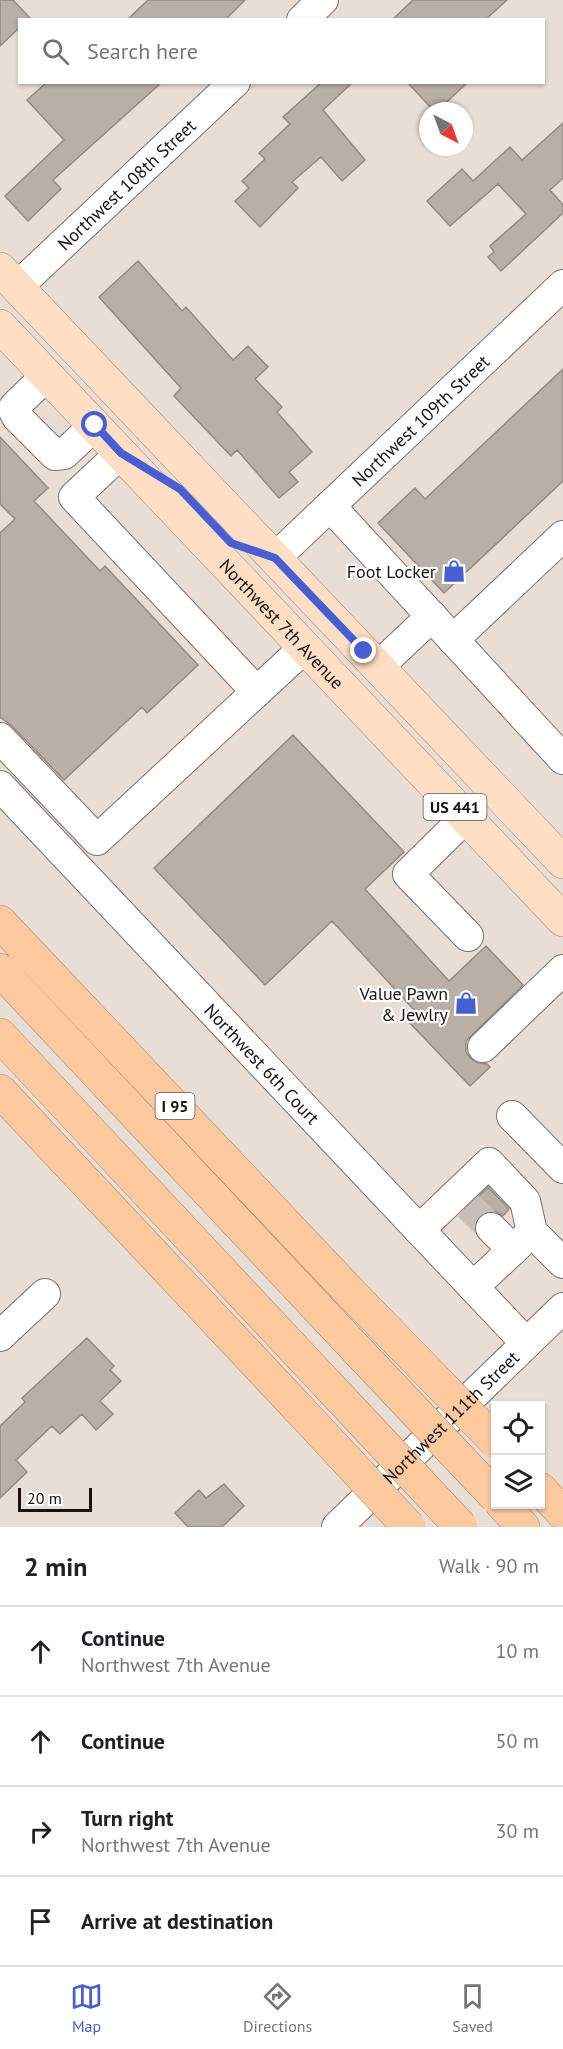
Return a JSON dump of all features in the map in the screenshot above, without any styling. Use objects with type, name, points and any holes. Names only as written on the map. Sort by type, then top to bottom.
[{"type":"highway","name":"I 95","points":[[0,922],[491,1438]]},
{"type":"highway","points":[[0,970],[507,1510]]},
{"type":"highway","points":[[0,1035],[461,1527]]},
{"type":"highway","points":[[0,1091],[409,1527]]},
{"type":"highway","points":[[545,1494],[563,1513]]},
{"type":"main road","name":"US 441","points":[[8,278],[563,862]]},
{"type":"main road","name":"Northwest 7th Avenue","points":[[0,326],[563,920]]},
{"type":"main road","points":[[121,453],[180,489],[231,543],[275,558]]},
{"type":"main road","points":[[304,648],[358,668],[399,711],[462,755]]},
{"type":"street","points":[[304,18],[323,0]]},
{"type":"street","name":"Northwest 108th Street","points":[[8,278],[233,84]]},
{"type":"street","name":"Northwest 109th Street","points":[[275,558],[563,285]]},
{"type":"street","points":[[47,375],[15,406],[14,413],[24,425],[52,454],[59,456],[95,425]]},
{"type":"street","points":[[121,453],[74,497],[256,691]]},
{"type":"street","points":[[330,507],[563,759]]},
{"type":"street","points":[[453,639],[563,536]]},
{"type":"street","points":[[379,666],[432,616]]},
{"type":"street","points":[[0,738],[97,840],[304,648]]},
{"type":"street","name":"Northwest 6th Court","points":[[0,786],[526,1343]]},
{"type":"street","points":[[465,818],[408,874],[468,936]]},
{"type":"street","points":[[483,1047],[563,970]]},
{"type":"street","points":[[512,1116],[563,1168]]},
{"type":"street","points":[[418,1230],[462,1201],[489,1163],[525,1201],[522,1241],[473,1287]]},
{"type":"street","points":[[491,1228],[522,1241],[563,1263]]},
{"type":"street","points":[[0,1336],[45,1294]]},
{"type":"street","name":"Northwest 111th Street","points":[[337,1527],[563,1308]]},
{"type":"building","points":[[0,0],[13,0],[30,18],[18,18],[18,29],[0,46]]},
{"type":"building","points":[[148,0],[245,0],[227,18],[129,18]]},
{"type":"building","points":[[413,0],[507,0],[487,18],[394,18]]},
{"type":"building","points":[[45,84],[160,84],[53,180],[61,189],[28,221],[5,196],[64,140],[27,100]]},
{"type":"building","points":[[320,84],[351,84],[323,110],[365,160],[342,181],[321,157],[292,182],[298,188],[260,227],[235,201],[249,188],[242,181],[265,159],[259,153],[290,124],[283,117]]},
{"type":"building","points":[[409,84],[466,84],[447,102],[426,102]]},
{"type":"building","points":[[563,123],[563,178],[550,190],[563,205],[563,213],[501,271],[488,257],[494,252],[490,246],[526,214],[498,184],[450,226],[427,201],[462,169],[473,181],[510,147],[522,160]]},
{"type":"building","points":[[138,261],[182,311],[186,307],[233,360],[248,346],[268,367],[255,379],[282,407],[277,412],[312,452],[289,472],[298,482],[279,498],[237,450],[231,456],[174,396],[181,388],[99,297]]},
{"type":"building","points":[[563,369],[563,481],[444,593],[378,523],[415,488],[425,499]]},
{"type":"building","points":[[0,437],[48,488],[34,501],[100,571],[105,566],[198,665],[147,713],[142,707],[64,780],[12,726],[0,717],[0,533],[15,519],[0,504]]},
{"type":"building","points":[[293,735],[404,852],[365,889],[449,981],[486,946],[523,985],[466,1041],[466,1052],[470,1058],[490,1067],[470,1086],[407,1020],[416,1012],[332,921],[265,985],[154,868]]},
{"type":"building","points":[[488,1187],[509,1209],[503,1216],[495,1211],[486,1212],[479,1215],[476,1220],[465,1210]]},
{"type":"building","points":[[87,1338],[114,1366],[110,1370],[121,1381],[100,1401],[113,1414],[96,1430],[82,1414],[60,1434],[52,1426],[16,1460],[27,1472],[0,1498],[0,1426],[25,1402],[22,1398]]},
{"type":"building","points":[[224,1484],[244,1506],[222,1527],[188,1527],[175,1513],[199,1490],[206,1498]]},
{"type":"tunnel","points":[[468,1206],[491,1228]]},
{"type":"place","name":"Foot Locker","points":[[454,571]]},
{"type":"place","name":"Value Pawn & Jewlry","points":[[466,1003]]},
{"type":"route","points":[[95,425],[121,453],[180,489],[231,543],[275,558],[364,651]]}]
